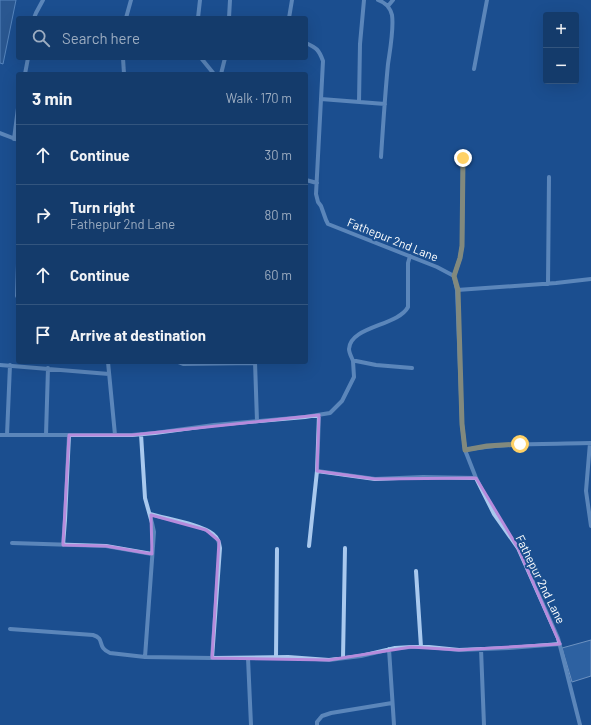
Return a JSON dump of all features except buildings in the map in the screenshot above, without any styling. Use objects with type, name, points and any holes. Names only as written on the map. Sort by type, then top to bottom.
[{"type":"street","points":[[35,16],[43,0]]},
{"type":"street","points":[[127,16],[131,0]]},
{"type":"street","points":[[198,16],[200,0]]},
{"type":"street","points":[[229,16],[230,0]]},
{"type":"street","points":[[289,16],[292,0]]},
{"type":"street","points":[[359,102],[360,44],[364,0]]},
{"type":"street","points":[[378,0],[388,6],[392,16],[381,157]]},
{"type":"street","points":[[388,6],[393,0]]},
{"type":"street","points":[[474,69],[487,0]]},
{"type":"street","name":"Fathepur 2nd Lane","points":[[308,44],[320,51],[323,61],[316,194],[328,224],[436,266],[454,276],[458,290],[462,424],[465,450],[476,478],[494,514],[518,548],[558,638],[580,725]]},
{"type":"street","points":[[25,72],[28,60]]},
{"type":"street","points":[[123,60],[124,72]]},
{"type":"street","points":[[203,60],[212,72]]},
{"type":"street","points":[[222,72],[224,60]]},
{"type":"street","points":[[321,99],[385,104]]},
{"type":"street","points":[[0,133],[16,139]]},
{"type":"street","points":[[454,276],[462,246],[463,158]]},
{"type":"street","points":[[548,284],[549,177]]},
{"type":"street","points":[[308,181],[317,183]]},
{"type":"street","points":[[0,434],[141,434],[214,425],[305,418],[330,414],[342,401],[354,377],[353,362],[349,350],[353,340],[359,334],[382,325],[405,312],[408,307],[408,263],[410,256]]},
{"type":"street","points":[[458,290],[548,284],[591,279]]},
{"type":"street","points":[[353,362],[356,361],[376,365],[412,368]]},
{"type":"street","points":[[108,364],[115,435]]},
{"type":"street","points":[[256,364],[257,421]]},
{"type":"street","points":[[0,365],[109,374]]},
{"type":"street","points":[[6,435],[10,365]]},
{"type":"street","points":[[46,435],[48,368]]},
{"type":"street","points":[[309,546],[317,471],[319,415]]},
{"type":"street","points":[[141,434],[145,498],[154,532],[145,657]]},
{"type":"street","points":[[63,545],[66,513],[69,435]]},
{"type":"street","points":[[465,450],[487,446],[520,444],[590,443],[586,491],[591,526]]},
{"type":"street","points":[[317,471],[375,478],[476,478]]},
{"type":"street","points":[[150,514],[206,530],[214,535],[219,541],[220,548],[212,658]]},
{"type":"street","points":[[12,543],[106,546],[152,554]]},
{"type":"street","points":[[276,658],[277,548]]},
{"type":"street","points":[[343,658],[345,548]]},
{"type":"street","points":[[416,571],[421,647]]},
{"type":"street","points":[[10,629],[98,636],[102,648],[105,651],[110,653],[145,657],[288,657],[329,660],[361,656],[389,649],[411,647],[459,650],[560,644]]},
{"type":"street","points":[[389,649],[394,725]]},
{"type":"street","points":[[481,649],[484,725]]},
{"type":"street","points":[[248,658],[251,725]]},
{"type":"street","points":[[317,725],[317,722],[322,716],[331,713],[392,703]]},
{"type":"highlighted area","points":[[319,415],[317,471],[375,479],[476,478],[518,548],[560,644],[459,650],[411,647],[329,660],[212,658],[219,541],[206,530],[151,515],[152,554],[106,546],[63,545],[69,435],[132,435]]},
{"type":"water","points":[[0,0],[16,0],[3,64],[0,63]]},
{"type":"route","points":[[463,158],[462,246],[454,276],[458,290],[462,424],[465,450],[487,446],[520,444]]}]
